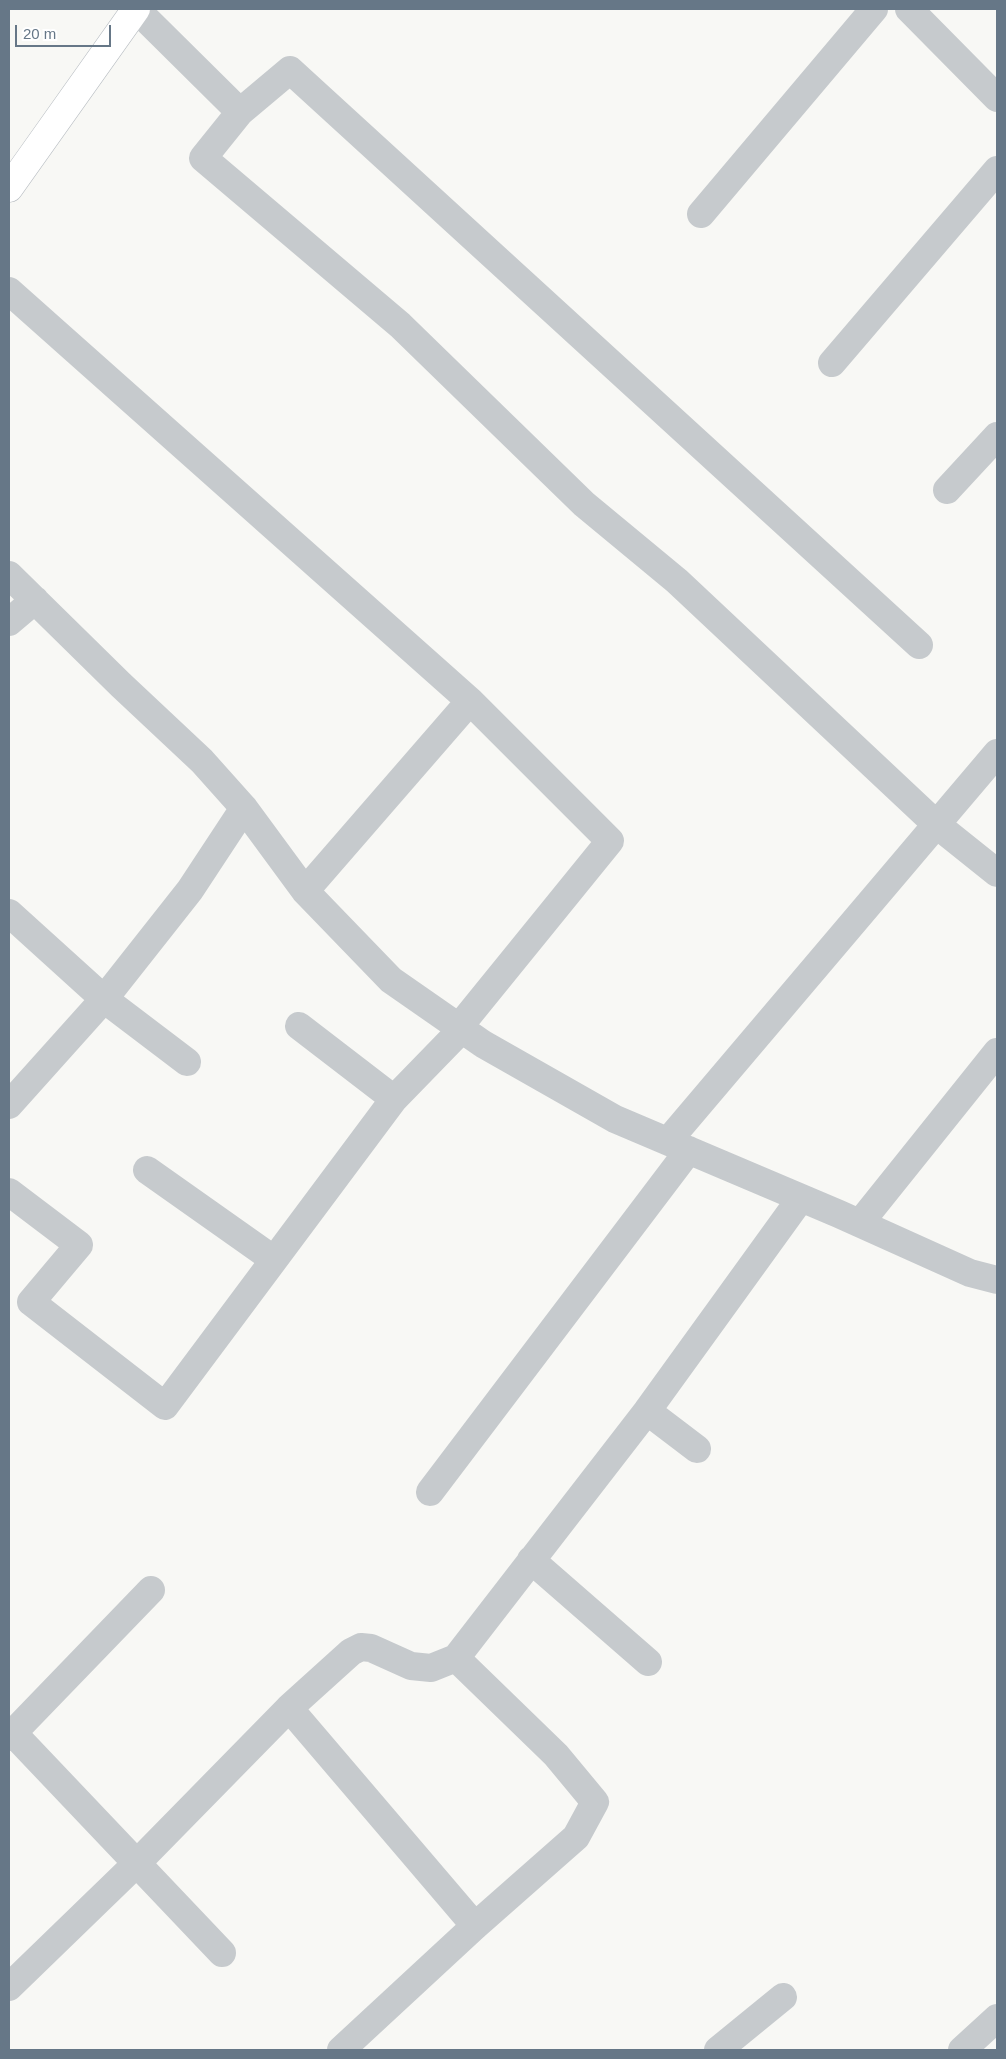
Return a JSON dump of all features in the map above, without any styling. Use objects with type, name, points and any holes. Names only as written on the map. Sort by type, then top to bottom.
[{"type":"main road","points":[[9,188],[136,9]]},
{"type":"street","points":[[136,9],[240,112]]},
{"type":"street","points":[[701,214],[874,9]]},
{"type":"street","points":[[909,9],[997,98]]},
{"type":"street","points":[[919,645],[290,70],[240,112],[202,158],[400,324],[584,504],[677,581],[938,825],[997,873]]},
{"type":"street","points":[[832,363],[997,170]]},
{"type":"street","points":[[9,291],[470,701],[610,841],[461,1027],[394,1100],[165,1406],[31,1302],[79,1245],[9,1192]]},
{"type":"street","points":[[947,490],[997,436]]},
{"type":"street","points":[[9,575],[202,761],[244,808],[306,891],[391,980],[483,1044],[615,1119],[860,1223],[970,1273],[997,1280]]},
{"type":"street","points":[[9,622],[35,600]]},
{"type":"street","points":[[306,891],[470,701]]},
{"type":"street","points":[[430,1492],[679,1146],[997,753]]},
{"type":"street","points":[[9,1105],[104,999],[190,890],[244,808]]},
{"type":"street","points":[[9,913],[104,999],[187,1062]]},
{"type":"street","points":[[299,1026],[394,1100]]},
{"type":"street","points":[[860,1223],[997,1052]]},
{"type":"street","points":[[147,1170],[274,1259]]},
{"type":"street","points":[[9,1987],[138,1862],[289,1708],[351,1652],[361,1647],[371,1648],[411,1666],[431,1668],[456,1658],[648,1411],[801,1198]]},
{"type":"street","points":[[648,1411],[697,1449]]},
{"type":"street","points":[[531,1560],[648,1662]]},
{"type":"street","points":[[150,1590],[11,1735],[138,1862],[222,1954]]},
{"type":"street","points":[[341,2050],[475,1926],[576,1837],[595,1802],[556,1755],[456,1658]]},
{"type":"street","points":[[289,1708],[475,1926]]},
{"type":"street","points":[[718,2050],[783,1997]]},
{"type":"street","points":[[962,2050],[997,2018]]}]
